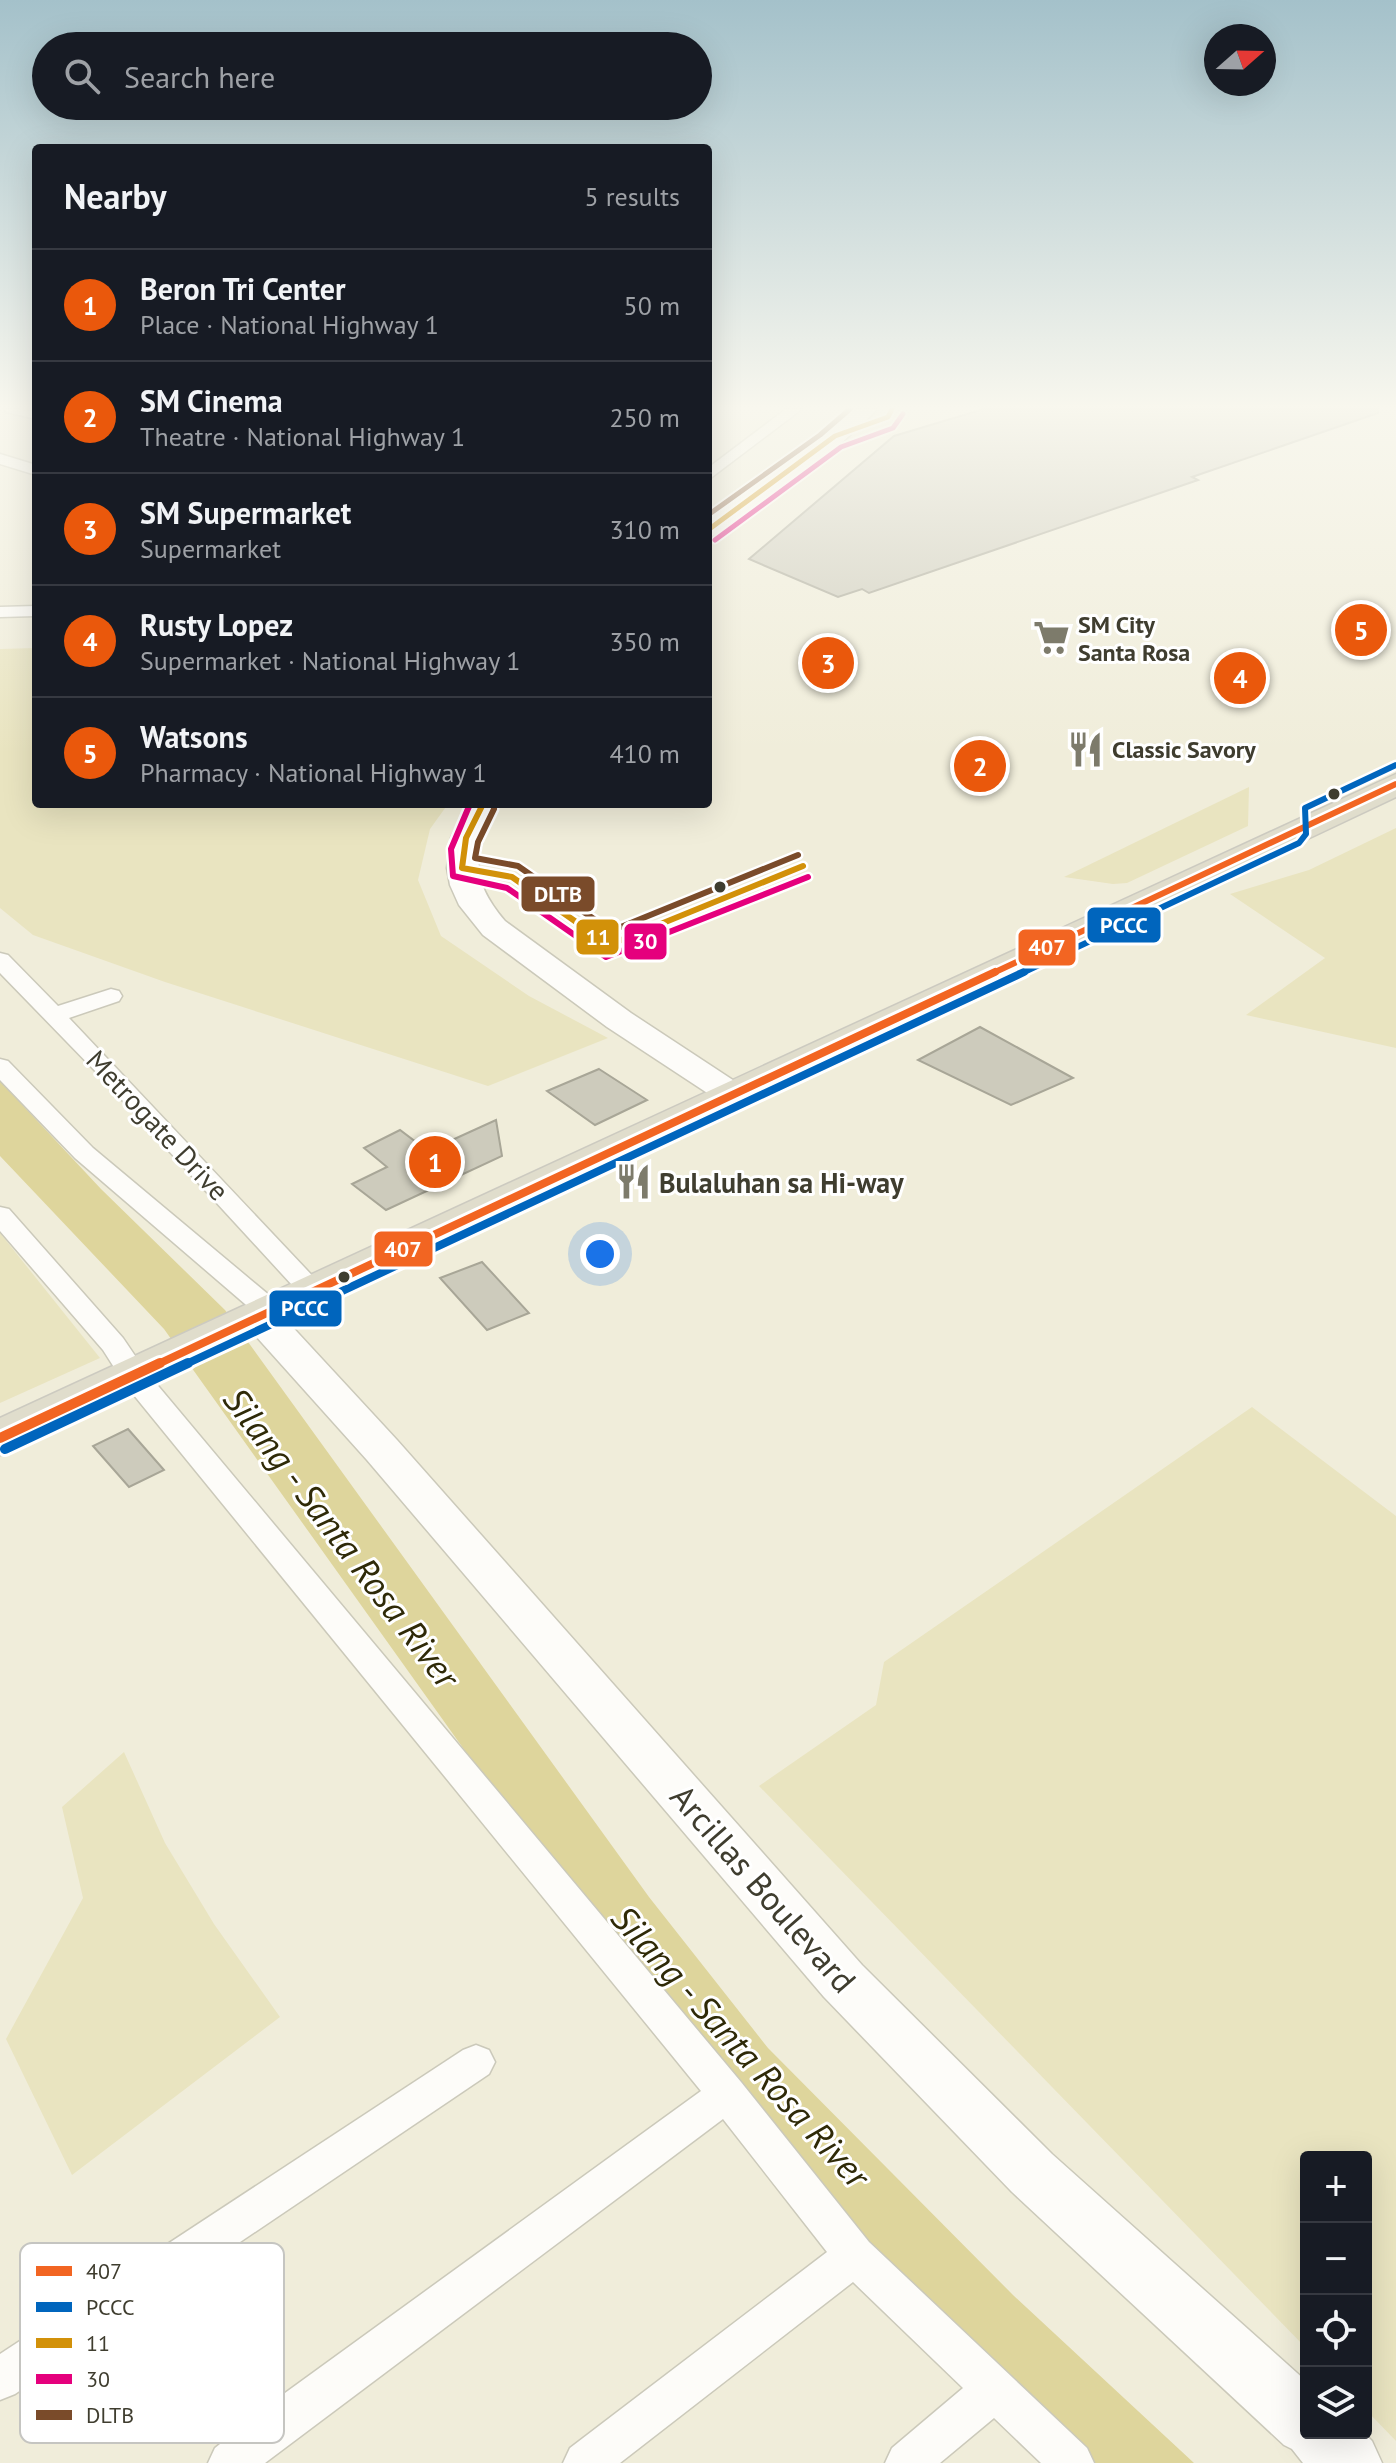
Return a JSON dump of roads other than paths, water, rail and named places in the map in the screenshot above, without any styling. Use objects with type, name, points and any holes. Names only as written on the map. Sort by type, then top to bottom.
[{"type":"highway","points":[[0,1438],[280,1304],[1396,784]]},
{"type":"main road","points":[[481,808],[466,838],[462,868],[465,885],[484,917],[494,928],[619,1020],[733,1095]]},
{"type":"main road","name":"Arcillas Boulevard","points":[[280,1304],[382,1450],[843,1981],[1032,2173],[1300,2418]]},
{"type":"main road","points":[[1324,2439],[1350,2463]]},
{"type":"street","points":[[0,612],[32,611]]},
{"type":"street","name":"Metrogate Drive","points":[[0,960],[54,1015],[280,1304]]},
{"type":"street","points":[[54,1015],[111,996]]},
{"type":"street","points":[[0,1066],[84,1153],[280,1304]]},
{"type":"street","points":[[0,1215],[113,1344],[727,2094],[855,2256],[1072,2463]]},
{"type":"street","points":[[204,2243],[476,2062]]},
{"type":"street","points":[[284,2420],[727,2094]]},
{"type":"street","points":[[585,2463],[855,2256]]},
{"type":"street","points":[[0,2379],[20,2366]]},
{"type":"street","points":[[907,2463],[996,2388]]},
{"type":"street","points":[[230,2463],[255,2443]]},
{"type":"water","name":"Silang - Santa Rosa River","points":[[0,1081],[101,1189],[225,1310],[649,1897],[768,2048],[1013,2295],[1194,2463],[1093,2463],[900,2277],[590,1926],[164,1329],[0,1156]]},
{"type":"place","name":"Watsons","points":[[1361,630]]},
{"type":"place","name":"SM City Santa Rosa","points":[[1052,638]]},
{"type":"place","name":"SM Supermarket","points":[[828,663]]},
{"type":"place","name":"Rusty Lopez","points":[[1240,678]]},
{"type":"place","name":"Classic Savory","points":[[1086,749]]},
{"type":"place","name":"SM Cinema","points":[[980,766]]},
{"type":"place","name":"Beron Tri Center","points":[[435,1162]]},
{"type":"place","name":"Bulaluhan sa Hi-way","points":[[633,1182]]}]
